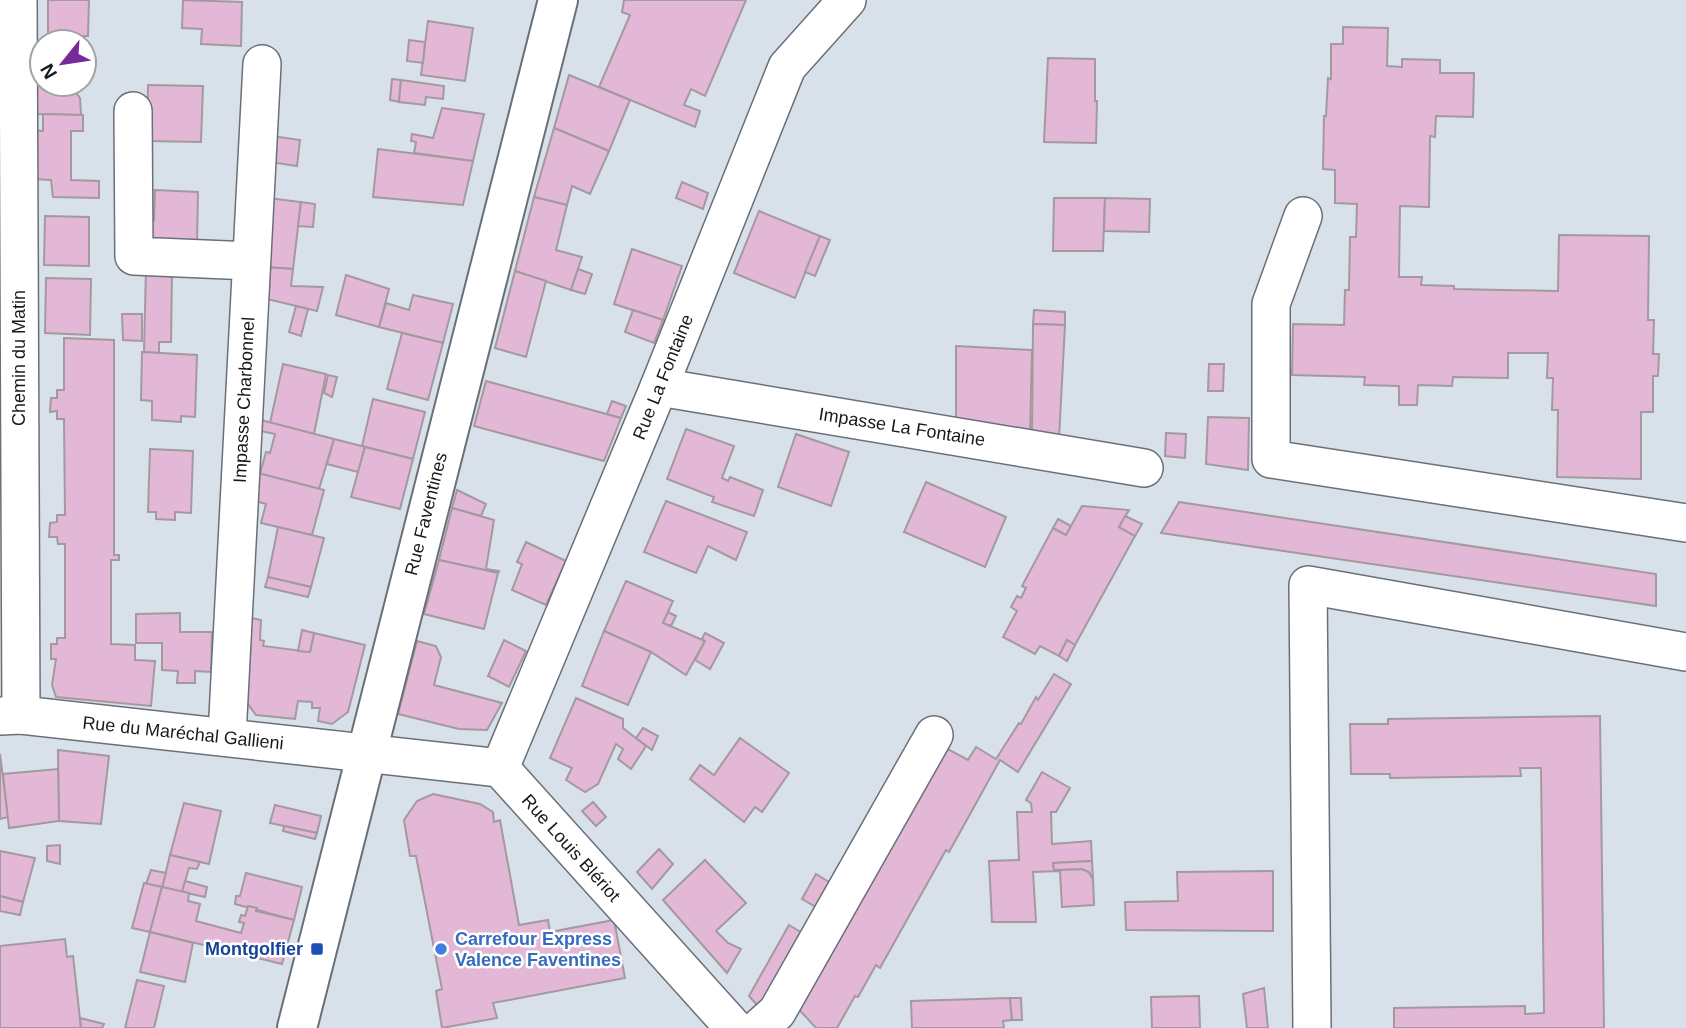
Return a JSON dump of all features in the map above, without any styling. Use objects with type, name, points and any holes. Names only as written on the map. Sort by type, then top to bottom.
[{"type":"main road","name":"Rue Faventines","points":[[296,1028],[558,0]]},
{"type":"street","name":"Chemin du Matin","points":[[10,715],[18,0]]},
{"type":"street","name":"Rue La Fontaine","points":[[500,768],[659,387],[787,67],[847,0]]},
{"type":"street","name":"Impasse Charbonnel","points":[[227,736],[262,64]]},
{"type":"street","points":[[134,111],[134,256],[251,261]]},
{"type":"street","points":[[1303,216],[1271,304],[1271,459],[1686,523]]},
{"type":"street","name":"Impasse La Fontaine","points":[[659,387],[1144,468]]},
{"type":"street","points":[[1312,1028],[1308,585],[1686,652]]},
{"type":"street","name":"Rue du Maréchal Gallieni","points":[[10,715],[227,736],[365,754]]},
{"type":"street","points":[[759,1028],[777,1012],[934,735]]},
{"type":"street","points":[[365,754],[500,768]]},
{"type":"street","name":"Rue Louis Blériot","points":[[500,768],[734,1028]]},
{"type":"building","points":[[48,0],[89,0],[88,28],[48,28]]},
{"type":"building","points":[[183,0],[242,2],[241,46],[201,44],[202,29],[182,28]]},
{"type":"building","points":[[624,0],[746,0],[705,96],[691,89],[684,105],[700,111],[695,127],[599,87],[630,15],[622,12]]},
{"type":"building","points":[[428,21],[473,28],[465,81],[421,75]]},
{"type":"building","points":[[1343,27],[1388,28],[1387,66],[1402,67],[1402,59],[1440,60],[1440,73],[1474,73],[1473,117],[1436,116],[1435,137],[1430,136],[1429,207],[1400,206],[1399,277],[1422,277],[1421,285],[1454,286],[1454,289],[1558,291],[1559,235],[1649,236],[1648,320],[1654,320],[1653,354],[1659,354],[1658,376],[1653,376],[1653,412],[1641,412],[1641,479],[1557,477],[1558,410],[1552,410],[1553,378],[1547,378],[1548,353],[1508,353],[1508,378],[1453,377],[1452,386],[1418,385],[1417,405],[1399,405],[1399,386],[1364,385],[1365,377],[1292,375],[1293,324],[1344,325],[1345,290],[1349,290],[1350,237],[1356,237],[1357,204],[1335,203],[1335,170],[1323,169],[1324,116],[1328,78],[1331,79],[1331,44],[1343,44]]},
{"type":"building","points":[[409,40],[425,42],[423,63],[407,61]]},
{"type":"building","points":[[1048,58],[1095,59],[1096,143],[1044,142]]},
{"type":"building","points":[[569,75],[630,100],[609,151],[554,128]]},
{"type":"building","points":[[392,79],[401,80],[399,102],[390,100]]},
{"type":"building","points":[[401,80],[444,86],[443,99],[426,97],[425,105],[399,102]]},
{"type":"building","points":[[148,85],[203,86],[201,142],[147,141]]},
{"type":"building","points":[[34,98],[80,98],[81,115],[34,114]]},
{"type":"building","points":[[442,108],[484,114],[473,161],[414,153],[416,142],[411,141],[412,134],[433,138]]},
{"type":"building","points":[[43,114],[83,115],[83,131],[71,131],[71,180],[99,181],[99,198],[53,197],[51,180],[34,179],[34,130],[43,131]]},
{"type":"building","points":[[554,128],[609,151],[590,194],[572,186],[567,205],[534,197]]},
{"type":"building","points":[[272,136],[300,140],[297,166],[270,162]]},
{"type":"building","points":[[378,149],[473,161],[463,205],[373,197]]},
{"type":"building","points":[[682,182],[708,193],[703,209],[676,198]]},
{"type":"building","points":[[155,190],[198,192],[197,243],[150,241],[144,220],[154,220]]},
{"type":"building","points":[[534,197],[567,205],[556,250],[582,257],[571,290],[515,271]]},
{"type":"building","points":[[268,198],[301,202],[293,269],[265,267]]},
{"type":"building","points":[[1054,198],[1105,198],[1103,251],[1053,251]]},
{"type":"building","points":[[1105,198],[1150,199],[1149,232],[1104,231]]},
{"type":"building","points":[[301,202],[315,204],[313,227],[298,226]]},
{"type":"building","points":[[759,211],[820,236],[795,298],[734,273]]},
{"type":"building","points":[[45,216],[89,217],[89,266],[44,265]]},
{"type":"building","points":[[820,236],[830,240],[815,276],[805,272]]},
{"type":"building","points":[[632,249],[682,266],[663,320],[614,304]]},
{"type":"building","points":[[265,267],[293,269],[291,286],[323,287],[317,311],[263,298]]},
{"type":"building","points":[[146,268],[172,270],[171,342],[159,342],[159,353],[144,352]]},
{"type":"building","points":[[578,269],[592,274],[585,294],[571,290]]},
{"type":"building","points":[[515,271],[546,281],[526,357],[495,348]]},
{"type":"building","points":[[346,275],[389,289],[379,327],[336,315]]},
{"type":"building","points":[[46,278],[91,279],[90,335],[45,333]]},
{"type":"building","points":[[413,295],[453,304],[443,343],[379,327],[386,303],[409,310]]},
{"type":"building","points":[[296,306],[308,309],[301,336],[289,332]]},
{"type":"building","points":[[633,310],[663,320],[654,343],[625,332]]},
{"type":"building","points":[[1034,310],[1065,312],[1065,325],[1033,324]]},
{"type":"building","points":[[122,314],[142,314],[142,341],[123,340]]},
{"type":"building","points":[[1033,324],[1065,325],[1059,438],[1032,436]]},
{"type":"building","points":[[402,333],[443,343],[428,400],[387,389]]},
{"type":"building","points":[[64,338],[114,340],[114,555],[119,555],[119,560],[111,560],[111,644],[135,645],[135,660],[155,661],[151,706],[56,697],[52,685],[56,659],[51,659],[51,644],[57,644],[57,638],[65,638],[65,544],[58,544],[57,537],[49,537],[50,523],[57,522],[57,515],[65,515],[64,419],[57,419],[57,411],[50,412],[51,398],[57,398],[57,390],[64,390]]},
{"type":"building","points":[[956,346],[1032,350],[1030,435],[956,426]]},
{"type":"building","points":[[142,352],[197,355],[195,417],[181,416],[181,422],[152,420],[152,401],[141,400]]},
{"type":"building","points":[[283,364],[326,374],[314,434],[270,423]]},
{"type":"building","points":[[1209,364],[1224,364],[1223,391],[1208,391]]},
{"type":"building","points":[[328,375],[337,377],[332,397],[324,393]]},
{"type":"building","points":[[486,381],[621,418],[604,461],[474,426]]},
{"type":"building","points":[[373,399],[425,412],[413,459],[362,446]]},
{"type":"building","points":[[612,401],[626,406],[621,418],[607,414]]},
{"type":"building","points":[[1208,417],[1249,418],[1248,470],[1206,464]]},
{"type":"building","points":[[257,419],[334,439],[319,489],[260,474],[266,452],[270,453],[275,434],[256,430]]},
{"type":"building","points":[[686,429],[734,446],[722,478],[728,481],[730,477],[763,490],[754,516],[712,502],[714,497],[667,479]]},
{"type":"building","points":[[1166,433],[1186,434],[1185,458],[1165,456]]},
{"type":"building","points":[[796,434],[849,452],[831,506],[778,487]]},
{"type":"building","points":[[334,439],[365,447],[358,472],[327,464]]},
{"type":"building","points":[[365,447],[413,459],[400,509],[351,497]]},
{"type":"building","points":[[150,449],[193,451],[191,513],[175,512],[175,520],[156,519],[156,512],[148,512]]},
{"type":"building","points":[[254,472],[324,490],[312,535],[261,523],[266,504],[252,500]]},
{"type":"building","points":[[926,482],[1006,517],[985,567],[904,532]]},
{"type":"building","points":[[457,490],[486,504],[481,516],[452,508]]},
{"type":"building","points":[[666,501],[747,532],[736,560],[708,546],[696,573],[644,552]]},
{"type":"building","points":[[1179,502],[1656,574],[1656,606],[1161,533]]},
{"type":"building","points":[[1082,506],[1129,510],[1119,527],[1135,536],[1075,645],[1067,640],[1059,656],[1040,646],[1035,654],[1003,637],[1017,611],[1011,607],[1017,596],[1021,598],[1026,588],[1022,586],[1053,528],[1066,535]]},
{"type":"building","points":[[452,508],[494,520],[486,569],[499,571],[498,573],[439,560]]},
{"type":"building","points":[[1125,516],[1142,524],[1135,536],[1119,527]]},
{"type":"building","points":[[1058,519],[1071,526],[1066,535],[1053,528]]},
{"type":"building","points":[[278,527],[324,538],[311,587],[268,577]]},
{"type":"building","points":[[526,542],[566,561],[546,605],[512,590],[522,564],[517,562]]},
{"type":"building","points":[[439,560],[498,573],[484,629],[424,614]]},
{"type":"building","points":[[268,577],[311,587],[308,597],[265,587]]},
{"type":"building","points":[[626,581],[673,601],[663,623],[705,641],[686,675],[651,652],[604,631]]},
{"type":"building","points":[[668,612],[676,616],[671,626],[663,623]]},
{"type":"building","points":[[180,613],[180,632],[212,632],[211,672],[195,671],[195,683],[177,683],[178,671],[162,670],[162,643],[136,643],[136,614]]},
{"type":"building","points":[[246,617],[261,620],[260,640],[264,641],[263,646],[310,652],[314,633],[365,645],[348,712],[332,724],[318,721],[320,708],[312,708],[312,702],[298,701],[295,719],[256,715],[242,696]]},
{"type":"building","points":[[302,630],[314,633],[310,652],[298,651]]},
{"type":"building","points":[[604,631],[651,652],[628,705],[582,686]]},
{"type":"building","points":[[705,633],[724,643],[710,669],[695,660],[705,641],[702,639]]},
{"type":"building","points":[[504,640],[526,651],[509,687],[488,676]]},
{"type":"building","points":[[1067,640],[1075,645],[1067,661],[1059,656]]},
{"type":"building","points":[[417,641],[436,646],[441,657],[434,685],[502,703],[487,730],[459,729],[398,714]]},
{"type":"building","points":[[1054,674],[1071,684],[1018,772],[1000,760],[880,968],[876,965],[837,1028],[816,1028],[795,1005],[946,748],[968,760],[976,747],[996,759]]},
{"type":"building","points":[[576,698],[623,719],[623,728],[646,746],[631,769],[618,759],[623,749],[616,744],[598,784],[585,792],[566,780],[572,768],[550,758]]},
{"type":"building","points":[[1600,716],[1604,1028],[1394,1028],[1394,1008],[1525,1006],[1525,1014],[1544,1013],[1541,768],[1520,768],[1521,776],[1390,778],[1390,774],[1351,774],[1350,724],[1388,724],[1388,719]]},
{"type":"building","points":[[643,728],[658,736],[652,750],[636,738]]},
{"type":"building","points":[[740,738],[789,773],[762,812],[755,807],[744,822],[690,779],[700,765],[714,775]]},
{"type":"building","points":[[58,750],[109,756],[101,824],[59,821]]},
{"type":"building","points":[[0,754],[8,817],[0,819]]},
{"type":"building","points":[[58,769],[59,821],[9,828],[3,774]]},
{"type":"building","points":[[1042,772],[1070,788],[1056,812],[1051,812],[1052,844],[1091,841],[1092,861],[1053,863],[1054,870],[1082,869],[1089,872],[1093,879],[1094,905],[1062,907],[1060,871],[1033,872],[1036,922],[992,922],[989,861],[1019,860],[1017,812],[1032,812],[1031,803],[1026,800]]},
{"type":"building","points":[[433,794],[480,804],[493,812],[494,822],[500,820],[519,925],[548,920],[550,932],[614,920],[625,978],[493,1003],[497,1018],[442,1028],[436,991],[442,989],[416,856],[410,856],[404,820],[417,801]]},
{"type":"building","points":[[593,802],[606,817],[596,826],[582,811]]},
{"type":"building","points":[[184,803],[221,811],[209,864],[170,855]]},
{"type":"building","points":[[275,805],[321,816],[317,833],[270,823]]},
{"type":"building","points":[[284,826],[317,833],[315,839],[283,831]]},
{"type":"building","points":[[60,845],[60,864],[47,861],[47,846]]},
{"type":"building","points":[[659,849],[673,864],[652,889],[637,872]]},
{"type":"building","points":[[0,851],[35,858],[23,902],[0,896]]},
{"type":"building","points":[[170,855],[200,862],[197,869],[189,868],[182,892],[162,887]]},
{"type":"building","points":[[705,860],[746,903],[716,931],[728,943],[741,949],[727,973],[663,900]]},
{"type":"building","points":[[1092,861],[1093,879],[1089,872],[1082,869],[1054,870],[1053,863]]},
{"type":"building","points":[[151,870],[166,873],[162,887],[146,884]]},
{"type":"building","points":[[1273,871],[1273,931],[1126,930],[1125,902],[1178,901],[1177,872]]},
{"type":"building","points":[[246,873],[302,887],[294,920],[235,904]]},
{"type":"building","points":[[816,874],[834,885],[821,910],[802,899]]},
{"type":"building","points":[[185,881],[207,887],[205,897],[182,892]]},
{"type":"building","points":[[144,883],[162,887],[150,932],[132,928]]},
{"type":"building","points":[[162,887],[189,893],[188,901],[200,904],[196,921],[241,933],[244,923],[239,922],[241,915],[245,916],[248,906],[257,908],[256,911],[294,920],[282,964],[150,932]]},
{"type":"building","points":[[0,896],[23,902],[20,915],[0,911]]},
{"type":"building","points":[[789,925],[807,936],[765,1014],[749,996]]},
{"type":"building","points":[[150,932],[193,943],[185,982],[140,972]]},
{"type":"building","points":[[65,939],[67,957],[73,956],[81,1028],[0,1028],[0,946]]},
{"type":"building","points":[[137,980],[164,986],[154,1028],[125,1028]]},
{"type":"building","points":[[1264,988],[1268,1028],[1247,1028],[1243,994]]},
{"type":"building","points":[[1199,996],[1200,1028],[1152,1028],[1151,997]]},
{"type":"building","points":[[1010,998],[1012,1020],[1003,1021],[1004,1028],[912,1028],[911,1001]]},
{"type":"building","points":[[1010,998],[1021,998],[1022,1020],[1012,1020]]},
{"type":"building","points":[[80,1018],[104,1024],[102,1028],[81,1028]]},
{"type":"place","name":"Montgolfier","points":[[317,949]]},
{"type":"place","name":"Carrefour Express Valence Faventines","points":[[441,949]]}]
